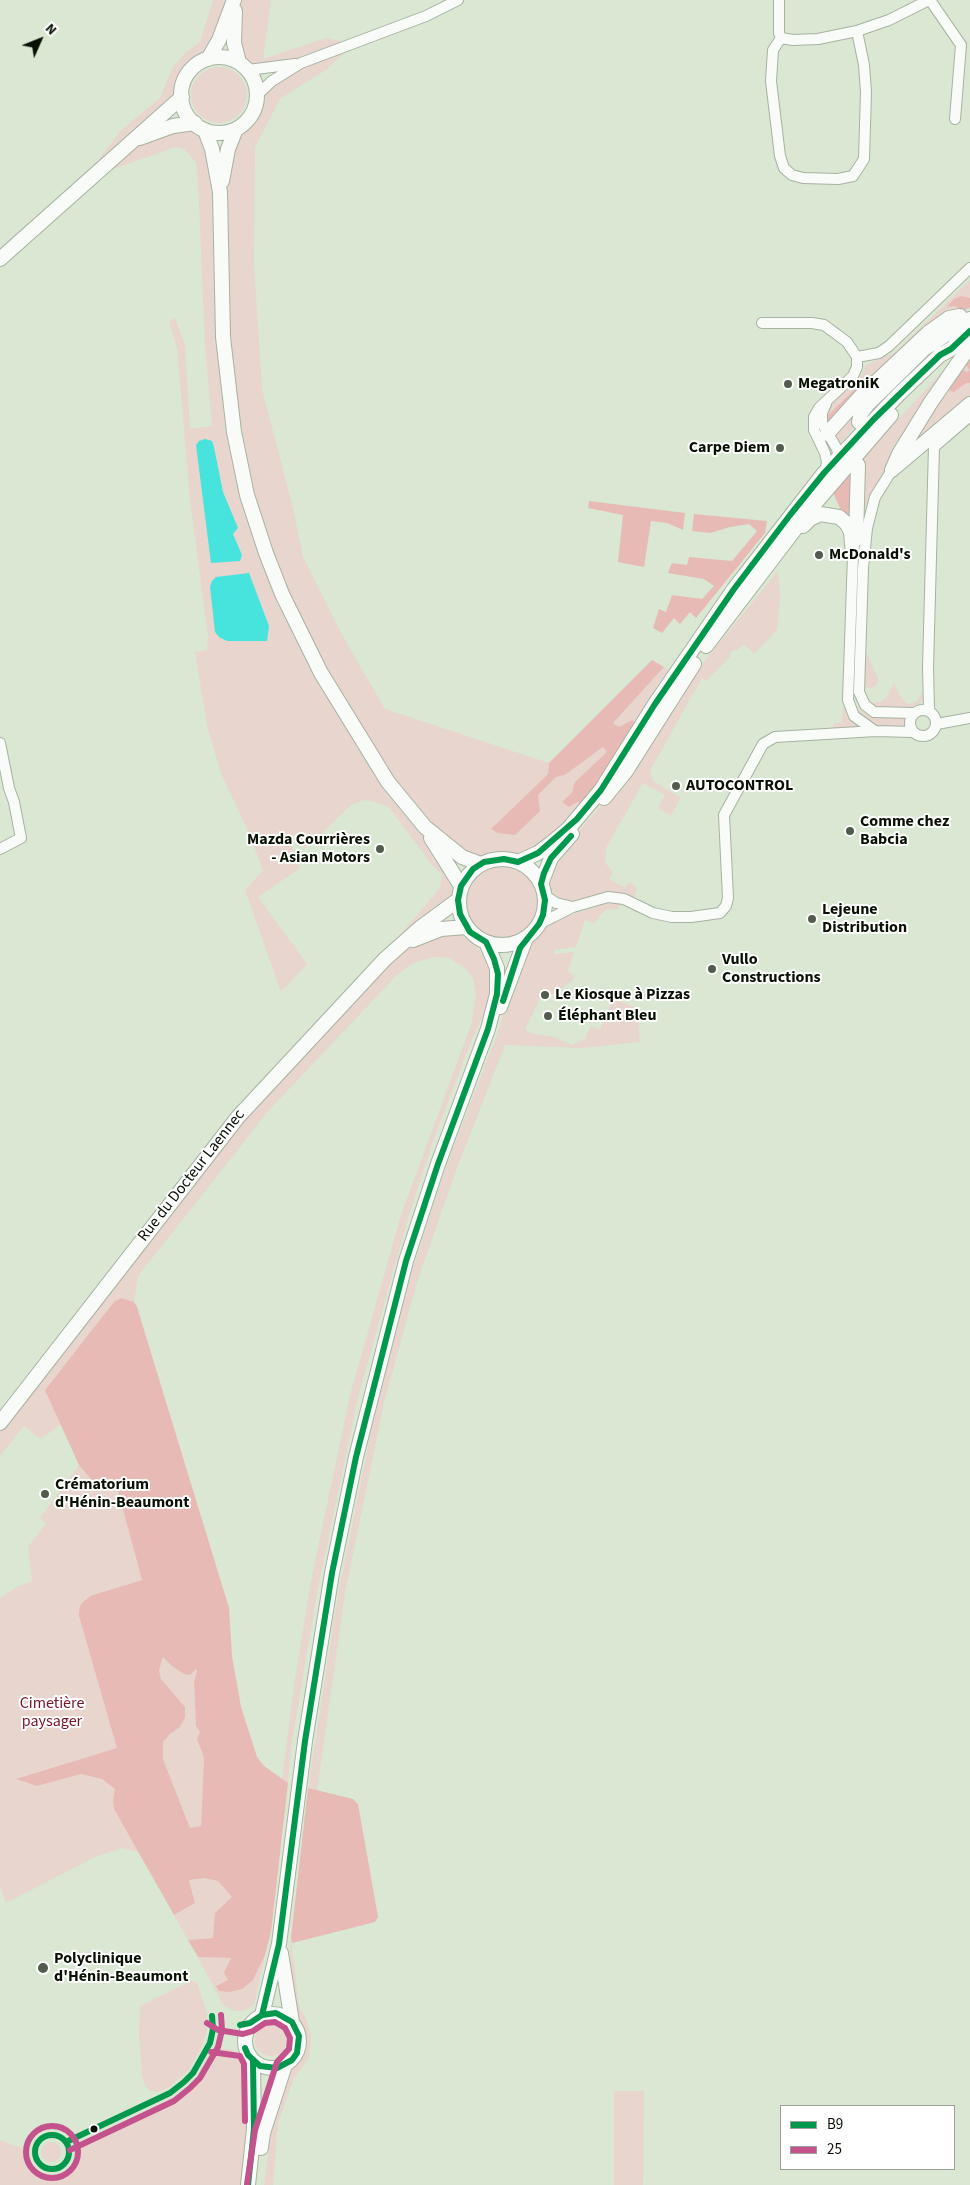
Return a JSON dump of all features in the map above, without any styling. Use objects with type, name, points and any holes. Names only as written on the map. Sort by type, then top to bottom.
[{"type":"main road","points":[[208,59],[219,40],[234,0]]},
{"type":"main road","points":[[135,140],[174,126],[200,126],[220,132],[236,128],[249,118],[257,95],[254,82],[243,66],[234,43],[234,0]]},
{"type":"main road","points":[[243,66],[224,57],[208,59],[188,73],[184,81],[182,97],[186,112],[200,126],[212,149],[220,192],[223,337],[227,386],[247,495],[282,594],[321,674],[388,782],[425,827],[460,893],[460,914],[466,927],[475,936],[486,942],[506,945],[526,938]]},
{"type":"main road","points":[[0,259],[182,97]]},
{"type":"main road","points":[[220,192],[228,149],[236,128]]},
{"type":"main road","points":[[859,422],[861,413],[868,404],[924,350],[965,317]]},
{"type":"main road","points":[[823,438],[861,396],[928,333],[950,318],[965,317]]},
{"type":"main road","points":[[488,1029],[505,997],[520,948],[526,938],[539,924],[544,910],[542,889],[551,858],[622,777],[714,635],[791,534],[842,460],[898,395],[940,355],[951,349],[970,330]]},
{"type":"main road","points":[[892,470],[899,454],[927,408],[970,346]]},
{"type":"main road","points":[[892,470],[970,404]]},
{"type":"main road","points":[[518,862],[538,853],[569,828],[601,790],[655,704],[734,589],[824,473],[842,460]]},
{"type":"main road","points":[[842,460],[856,546],[853,556]]},
{"type":"main road","points":[[791,534],[815,516],[833,514],[844,520],[849,528],[853,556]]},
{"type":"main road","points":[[425,827],[462,857],[481,864]]},
{"type":"main road","points":[[460,893],[473,869],[481,864],[498,859],[518,862],[531,870],[542,889]]},
{"type":"main road","name":"Rue du Docteur Laennec","points":[[0,1423],[238,1117],[279,1071],[401,945],[460,893]]},
{"type":"main road","name":"Rue du Docteur Laennec","points":[[401,945],[440,929],[466,927]]},
{"type":"main road","points":[[262,2015],[279,1944],[305,1741],[332,1573],[356,1457],[406,1262],[438,1164],[488,1029],[497,994],[498,974],[494,959],[486,942]]},
{"type":"main road","points":[[279,1944],[292,2022]]},
{"type":"main road","points":[[248,2185],[254,2129],[253,2061],[245,2048],[244,2039],[250,2023],[262,2015],[276,2013],[292,2022],[296,2028],[299,2044],[297,2053],[285,2065],[263,2133],[256,2185]]},
{"type":"main road","points":[[253,2061],[268,2068],[285,2065]]},
{"type":"street","points":[[257,95],[272,81],[301,63],[426,16],[458,0]]},
{"type":"street","points":[[779,0],[778,33],[781,38]]},
{"type":"street","points":[[781,38],[793,40],[818,39],[857,31],[889,20],[930,0],[965,44],[955,119]]},
{"type":"street","points":[[781,38],[773,50],[771,81],[780,156],[784,168],[792,175],[803,178],[838,179],[853,176],[864,159],[866,92],[864,65],[857,31]]},
{"type":"street","points":[[243,66],[301,63]]},
{"type":"street","points":[[857,357],[874,355],[884,351],[970,268]]},
{"type":"street","points":[[762,323],[812,323],[824,325],[847,342],[857,357],[857,367],[853,376],[826,403],[822,419],[823,438],[837,449],[842,460]]},
{"type":"street","points":[[929,710],[928,667],[934,447],[970,416]]},
{"type":"street","points":[[539,924],[573,906],[615,897],[663,916],[691,917],[720,913],[726,906],[728,898],[723,825],[725,811],[763,744],[775,737],[802,735],[876,731],[913,732],[917,735],[927,736],[932,733],[936,724],[934,714],[929,710],[924,709],[913,713],[874,712],[865,705],[860,692],[863,568],[867,528],[875,497],[892,470]]},
{"type":"street","points":[[853,556],[848,700],[854,716],[876,731]]},
{"type":"street","points":[[913,713],[910,723],[913,732]]},
{"type":"street","points":[[936,724],[943,721],[970,718]]},
{"type":"street","points":[[0,743],[21,838],[0,850]]},
{"type":"street","points":[[542,889],[556,903],[573,906]]},
{"type":"green space","points":[[213,0],[228,0],[209,50],[191,61],[183,70],[174,96],[95,165],[120,131],[160,98],[173,67],[185,53],[200,42]]},
{"type":"green space","points":[[241,0],[271,0],[263,59],[326,38],[345,42],[283,63],[258,66],[252,64],[239,51]]},
{"type":"green space","points":[[346,51],[327,69],[280,99],[255,147],[254,264],[262,389],[293,508],[303,557],[341,633],[385,709],[549,763],[548,774],[491,829],[538,795],[556,777],[565,775],[603,747],[607,752],[576,782],[572,792],[562,802],[583,804],[574,818],[540,847],[522,855],[504,853],[472,857],[436,830],[408,800],[384,765],[327,671],[289,596],[255,498],[240,431],[233,386],[229,330],[227,172],[240,133],[249,128],[257,118],[266,92],[276,83],[319,60]]},
{"type":"green space","points":[[214,67],[224,67],[239,75],[245,84],[247,95],[245,106],[239,115],[224,123],[214,123],[203,118],[196,111],[191,100],[191,90],[196,79],[203,72]]},
{"type":"green space","points":[[191,129],[203,138],[212,170],[217,349],[225,428],[240,496],[278,605],[330,702],[373,771],[399,807],[426,838],[454,883],[450,901],[415,923],[393,943],[440,888],[442,875],[429,861],[389,807],[364,800],[351,805],[304,849],[298,833],[289,837],[300,868],[258,897],[307,964],[281,992],[245,890],[263,871],[250,835],[222,776],[208,730],[195,652],[207,650],[208,636],[190,500],[177,348],[169,322],[175,318],[185,345],[190,429],[212,426],[205,345],[196,163],[184,149],[176,147],[104,172],[135,146],[155,135]],"holes":[[[214,447],[223,492],[229,508],[232,533],[242,555],[211,563]]]},
{"type":"green space","points":[[970,280],[970,298],[947,307],[955,306],[961,311],[864,389],[859,385],[826,417],[831,405],[862,375],[866,365],[894,353]]},
{"type":"green space","points":[[953,360],[871,493],[863,513],[860,512],[862,459]]},
{"type":"green space","points":[[963,363],[970,370],[967,372],[962,371],[955,381],[970,383],[970,400],[902,459]]},
{"type":"green space","points":[[856,408],[853,428],[840,444],[831,434]]},
{"type":"green space","points":[[778,571],[780,596],[777,630],[754,654],[744,644],[736,651],[734,649],[729,654],[731,656],[706,681],[702,678],[652,767],[650,772],[653,781],[681,798],[671,816],[658,808],[665,795],[643,783],[606,848],[605,863],[613,872],[609,879],[625,888],[629,882],[634,885],[637,889],[634,898],[613,892],[564,902],[555,897],[548,882],[555,859],[605,801],[711,653]]},
{"type":"green space","points":[[864,648],[878,677],[878,683],[872,688],[867,688],[864,685]]},
{"type":"green space","points":[[664,667],[670,671],[638,725],[619,727],[613,723]]},
{"type":"green space","points":[[894,683],[899,695],[906,703],[910,704],[917,701],[923,691],[922,701],[917,705],[904,709],[875,708],[872,703],[881,702],[887,697]]},
{"type":"green space","points":[[854,704],[864,714],[870,716],[906,716],[906,726],[877,726],[859,714]]},
{"type":"green space","points":[[843,706],[850,719],[860,727],[833,729],[834,723],[842,723]]},
{"type":"green space","points":[[501,866],[515,869],[527,877],[535,889],[538,903],[535,917],[527,929],[515,937],[501,940],[487,937],[475,929],[467,917],[464,903],[467,889],[475,877],[487,869]]},
{"type":"green space","points":[[610,902],[621,903],[618,909],[606,910],[594,924],[585,920],[576,947],[554,950],[555,954],[574,952],[568,971],[575,977],[552,995],[543,992],[525,1030],[534,1034],[551,1036],[572,1045],[584,1040],[591,1026],[600,1030],[613,998],[637,1008],[640,1042],[582,1048],[505,1045],[457,1168],[417,1282],[384,1403],[345,1593],[317,1790],[308,1788],[338,1595],[377,1402],[409,1280],[447,1164],[497,1035],[525,946],[554,921]]},
{"type":"green space","points":[[457,932],[475,945],[486,958],[492,970],[492,985],[487,1009],[472,1039],[431,1147],[408,1218],[358,1398],[318,1588],[291,1747],[288,1783],[282,1779],[294,1686],[310,1586],[350,1395],[401,1215],[472,1022],[476,994],[473,978],[464,967],[449,958],[434,957],[413,963],[396,976],[270,1109],[138,1276],[134,1302],[121,1298],[45,1389],[61,1424],[41,1439],[24,1426],[0,1456],[0,1430],[233,1131],[388,965],[406,949],[431,935]]},
{"type":"green space","name":"Cimetière paysager","points":[[79,1465],[94,1483],[118,1490],[142,1580],[90,1596],[79,1611],[118,1748],[17,1779],[37,1786],[81,1774],[102,1779],[116,1789],[113,1800],[114,1809],[139,1852],[122,1848],[95,1857],[6,1903],[0,1887],[0,1598],[17,1587],[32,1581],[28,1547],[46,1523],[40,1518]]},
{"type":"green space","points":[[164,1657],[172,1666],[196,1668],[197,1671],[194,1682],[196,1726],[200,1732],[197,1740],[204,1758],[201,1826],[190,1828],[163,1759],[163,1742],[179,1728],[185,1718],[185,1707],[161,1679],[159,1671]]},
{"type":"green space","points":[[204,1878],[218,1881],[232,1897],[215,1913],[213,1938],[188,1940],[174,1915],[195,1903],[189,1880]]},
{"type":"green space","points":[[291,1938],[299,2006],[307,2021],[311,2036],[309,2058],[294,2078],[278,2123],[273,2185],[264,2185],[272,2124],[289,2071],[306,2052],[306,2039],[303,2027],[293,2002],[290,1963]]},
{"type":"green space","points":[[265,1955],[255,2001],[252,2006],[238,2011],[231,2010],[223,2005],[198,1957],[232,1958],[253,1980]]},
{"type":"green space","points":[[191,1981],[197,1982],[207,2013],[207,2030],[201,2048],[189,2070],[169,2087],[159,2092],[150,2091],[144,2084],[142,2075],[139,2034],[140,2006]]},
{"type":"green space","points":[[271,2024],[277,2025],[282,2029],[286,2034],[286,2046],[282,2051],[277,2055],[271,2056],[265,2055],[260,2051],[256,2046],[255,2040],[256,2034],[260,2029],[265,2025]]},
{"type":"green space","points":[[217,2049],[231,2049],[237,2053],[250,2075],[242,2185],[0,2185],[0,2140],[27,2150],[30,2163],[39,2174],[54,2177],[62,2175],[75,2161],[78,2154],[78,2144],[181,2093],[197,2076],[210,2053]]},
{"type":"green space","points":[[614,2091],[644,2091],[643,2185],[614,2185]]},
{"type":"green space","points":[[47,2142],[55,2142],[61,2148],[61,2156],[55,2162],[47,2162],[41,2156],[41,2148]]},
{"type":"shaded area","points":[[961,296],[970,298],[970,307],[968,309],[961,311],[955,306],[947,307],[954,299]]},
{"type":"shaded area","points":[[970,354],[970,370],[963,363]]},
{"type":"shaded area","points":[[962,370],[967,372],[970,370],[970,383],[966,383],[954,392],[950,391],[949,386]]},
{"type":"shaded area","points":[[859,385],[864,389],[828,427],[826,417]]},
{"type":"shaded area","points":[[853,468],[851,520],[842,513],[833,492]]},
{"type":"shaded area","points":[[589,501],[685,513],[683,530],[667,523],[651,521],[644,567],[618,562],[623,515],[588,508]]},
{"type":"shaded area","points":[[694,514],[767,521],[765,533],[696,618],[690,612],[680,624],[674,618],[662,633],[653,628],[659,609],[666,612],[672,595],[702,599],[714,586],[704,579],[668,573],[672,563],[687,565],[689,557],[732,561],[757,531],[749,524],[710,533],[692,531]]},
{"type":"shaded area","points":[[652,660],[664,667],[613,723],[619,727],[632,720],[638,725],[583,804],[577,802],[569,807],[562,802],[572,792],[575,782],[607,752],[603,747],[565,775],[556,777],[538,795],[540,811],[515,835],[498,833],[491,829],[548,774],[549,763]]},
{"type":"shaded area","points":[[121,1298],[134,1302],[137,1307],[229,1608],[232,1656],[241,1707],[257,1757],[264,1766],[288,1783],[271,1932],[265,1955],[253,1980],[242,1989],[230,1992],[219,1991],[216,1986],[228,1980],[224,1973],[231,1958],[198,1957],[188,1940],[213,1938],[215,1913],[232,1897],[218,1881],[204,1878],[189,1880],[195,1903],[174,1915],[114,1809],[115,1789],[102,1779],[81,1774],[37,1786],[16,1779],[117,1748],[79,1611],[81,1604],[90,1596],[142,1580],[118,1491],[94,1483],[79,1465],[45,1390],[114,1302]],"holes":[[[163,1657],[184,1674],[190,1675],[196,1669],[197,1671],[194,1682],[196,1726],[200,1732],[197,1739],[204,1758],[201,1826],[190,1828],[163,1759],[163,1742],[179,1728],[185,1718],[185,1707],[161,1679],[159,1671]]]},
{"type":"shaded area","points":[[308,1788],[353,1799],[358,1804],[378,1917],[375,1922],[292,1943],[291,1938]]},
{"type":"water","points":[[205,439],[212,441],[223,492],[238,528],[233,534],[242,555],[240,561],[211,563],[196,445],[199,441]]},
{"type":"water","points":[[249,573],[269,626],[267,641],[227,641],[219,637],[215,632],[210,587],[216,577]]},
{"type":"transit line","name":"B9","points":[[262,2015],[279,1944],[305,1741],[332,1573],[356,1457],[406,1261],[438,1164],[488,1029],[497,994],[498,974],[494,959],[486,942],[470,932],[460,914],[458,900],[461,886],[473,869],[484,862],[504,859],[518,862],[538,853],[577,819],[601,790],[655,704],[734,589],[790,515],[824,473],[874,419],[940,355],[951,349],[970,331]]},
{"type":"transit line","name":"B9","points":[[503,1001],[520,948],[539,924],[543,915],[545,900],[541,884],[544,873],[551,858],[571,836]]},
{"type":"transit line","name":"B9","points":[[240,2025],[250,2023],[262,2015],[276,2013],[292,2022],[299,2036],[297,2053],[292,2060],[277,2068],[260,2066],[248,2055],[245,2048]]},
{"type":"transit line","name":"25","points":[[70,2150],[174,2101],[190,2088],[200,2078],[218,2047],[222,2030],[221,2015]]},
{"type":"transit line","name":"B9","points":[[66,2142],[170,2093],[184,2082],[193,2073],[210,2043],[213,2029],[212,2016]]},
{"type":"transit line","name":"25","points":[[207,2023],[218,2030],[243,2034],[253,2031],[265,2023],[275,2022],[285,2028],[290,2038],[289,2049],[277,2062],[255,2130],[247,2184]]},
{"type":"transit line","name":"25","points":[[211,2052],[240,2056],[244,2064],[245,2121]]},
{"type":"transit line","name":"B9","points":[[248,2185],[254,2129],[253,2061]]},
{"type":"transit line","name":"25","points":[[52,2126],[62,2128],[70,2134],[76,2142],[78,2152],[76,2162],[70,2170],[62,2176],[52,2178],[42,2176],[34,2170],[28,2162],[26,2152],[28,2142],[34,2134],[42,2128],[52,2126]]},
{"type":"transit line","name":"B9","points":[[52,2135],[59,2136],[64,2140],[68,2145],[69,2152],[68,2159],[64,2164],[59,2168],[52,2169],[45,2168],[40,2164],[36,2159],[35,2152],[36,2145],[40,2140],[45,2136],[52,2135]]},
{"type":"place","name":"MegatroniK","points":[[788,384]]},
{"type":"place","name":"Carpe Diem","points":[[780,448]]},
{"type":"place","name":"McDonald's","points":[[819,555]]},
{"type":"place","name":"AUTOCONTROL","points":[[676,786]]},
{"type":"place","name":"Comme chez Babcia","points":[[850,831]]},
{"type":"place","name":"Mazda Courrières - Asian Motors","points":[[380,849]]},
{"type":"place","name":"Lejeune Distribution","points":[[812,919]]},
{"type":"place","name":"Vullo Constructions","points":[[712,969]]},
{"type":"place","name":"Le Kiosque à Pizzas","points":[[545,995]]},
{"type":"place","name":"Éléphant Bleu","points":[[548,1016]]},
{"type":"place","name":"Crématorium d'Hénin-Beaumont","points":[[45,1494]]},
{"type":"place","name":"Polyclinique d'Hénin-Beaumont","points":[[43,1968]]}]
